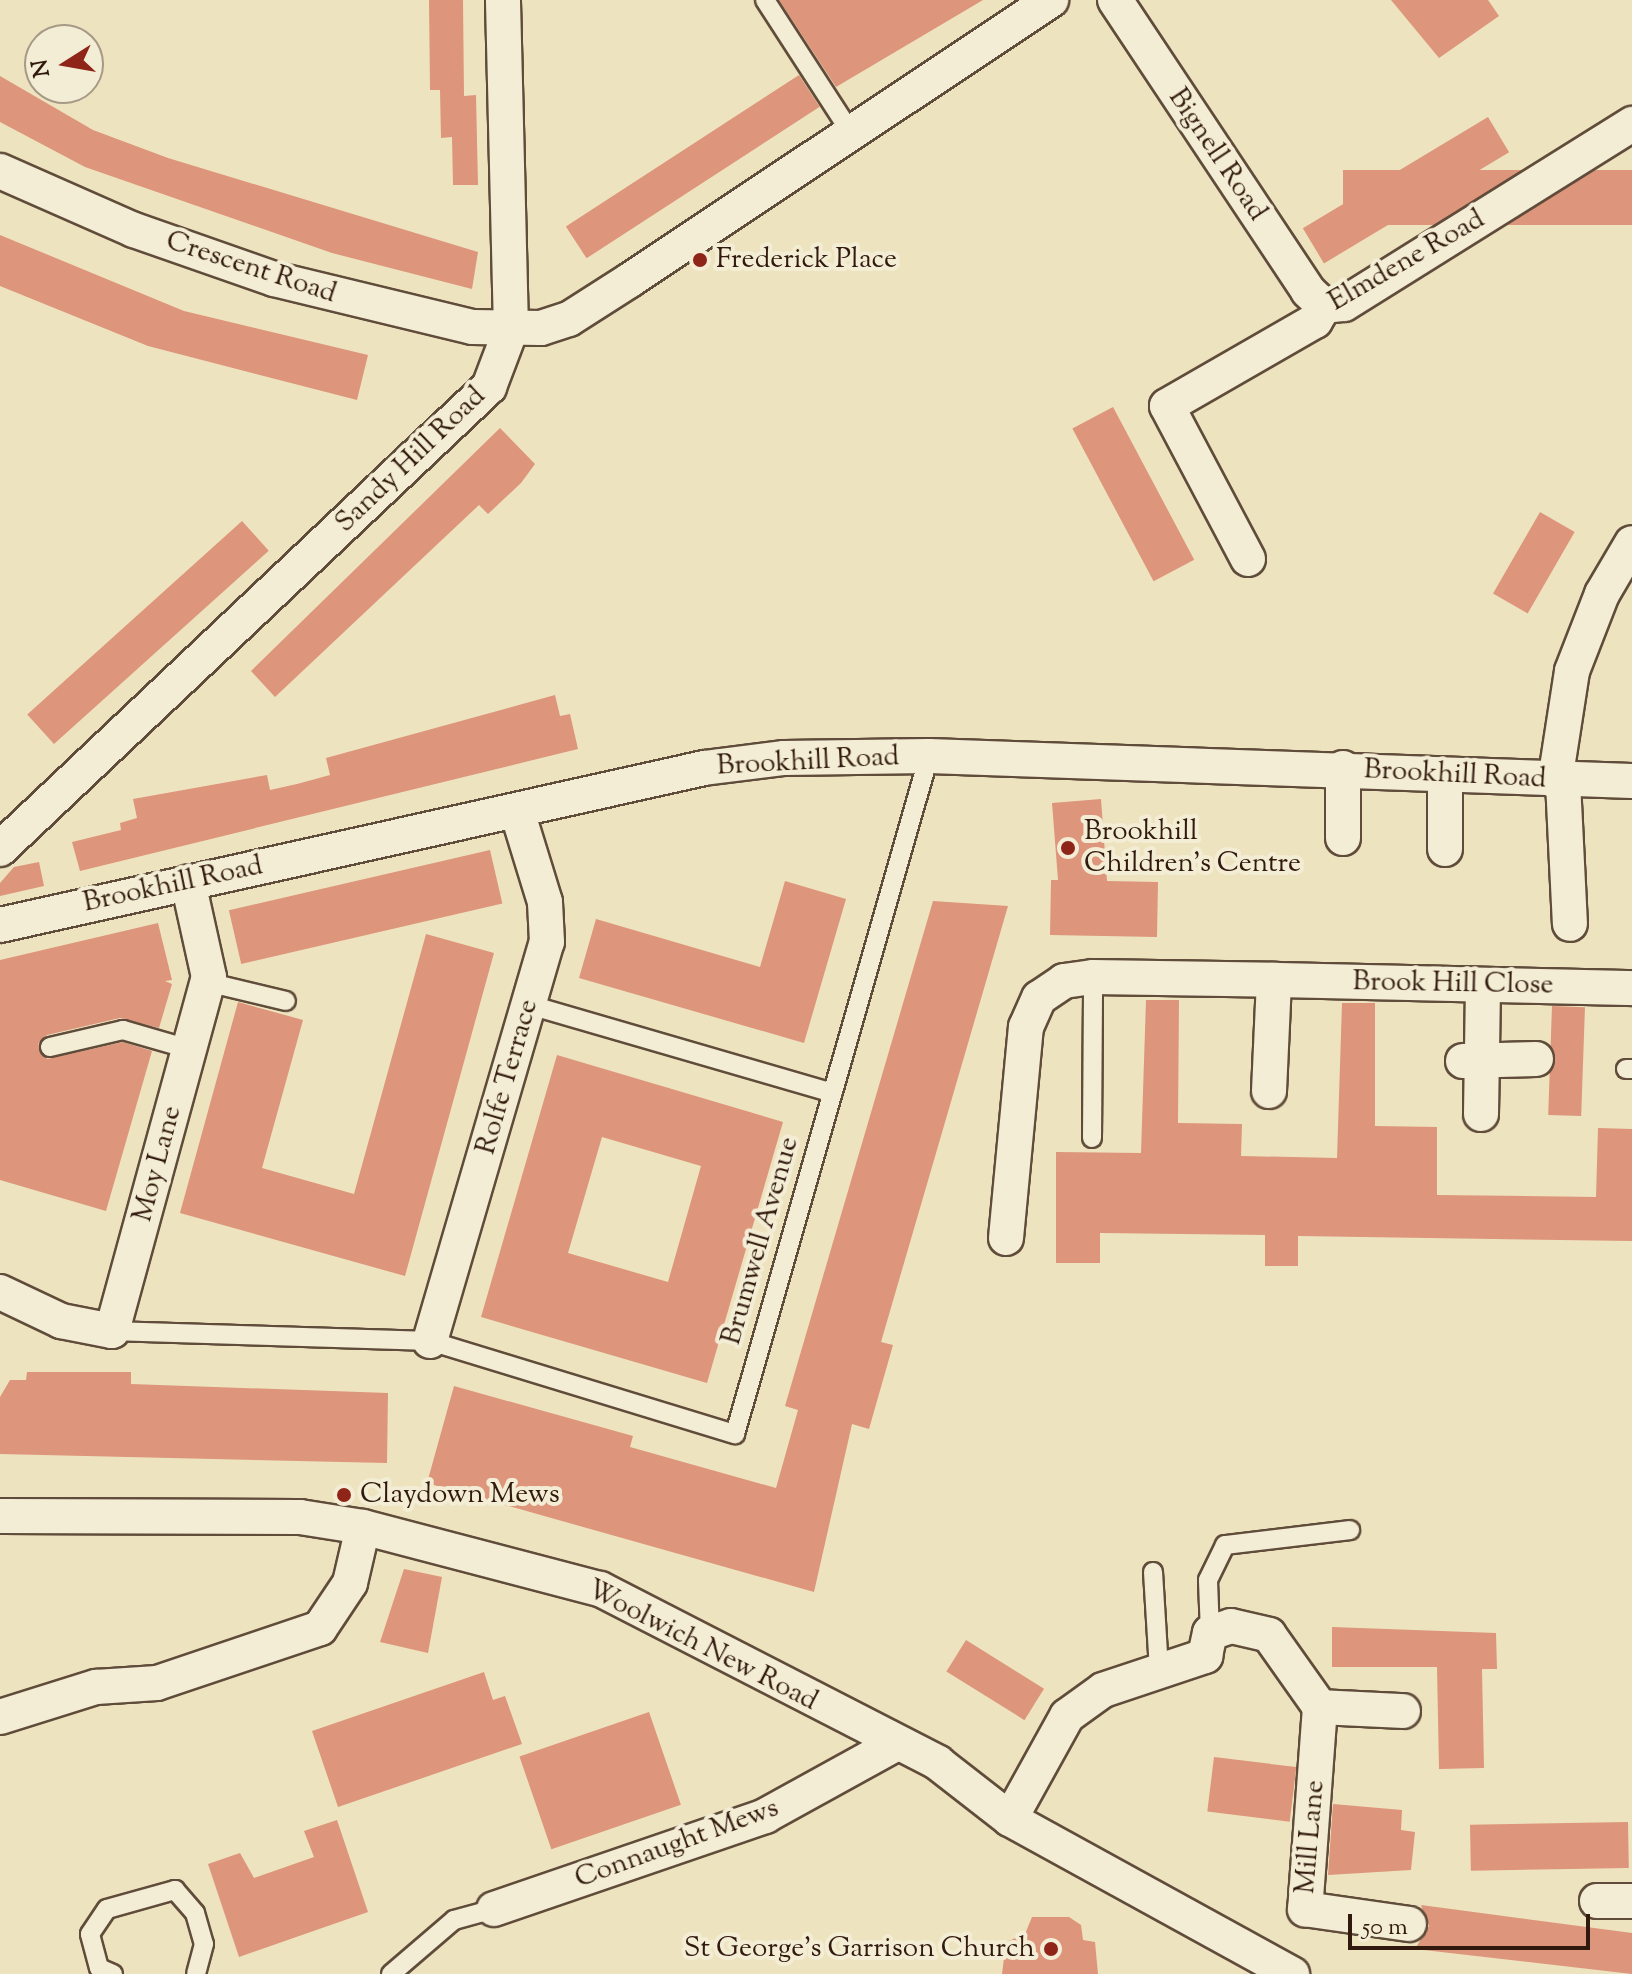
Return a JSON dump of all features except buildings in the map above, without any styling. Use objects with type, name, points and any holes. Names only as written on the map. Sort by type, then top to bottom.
[{"type":"street","points":[[503,0],[511,329],[569,319],[1046,1]]},
{"type":"street","name":"Bignell Road","points":[[1115,0],[1308,291],[1324,306]]},
{"type":"street","name":"Elmdene Road","points":[[1248,559],[1167,406],[1315,321],[1324,306],[1344,304],[1632,124]]},
{"type":"street","name":"Crescent Road","points":[[0,171],[134,230],[274,279],[415,316],[511,329]]},
{"type":"street","name":"Sandy Hill Road","points":[[0,849],[489,387],[511,329]]},
{"type":"street","points":[[1570,924],[1559,782],[1572,671],[1602,594],[1632,543]]},
{"type":"street","name":"Brookhill Road","points":[[0,925],[738,763],[929,756],[1343,768],[1559,782],[1632,781]]},
{"type":"street","points":[[1343,768],[1343,838]]},
{"type":"street","points":[[1445,776],[1445,849]]},
{"type":"street","name":"Rolfe Terrace","points":[[430,1341],[547,942],[545,902],[517,811]]},
{"type":"street","name":"Moy Lane","points":[[112,1331],[207,982],[188,882]]},
{"type":"street","name":"Brook Hill Close","points":[[1006,1238],[1026,1027],[1039,998],[1064,981],[1093,977],[1632,988]]},
{"type":"street","points":[[1269,1091],[1274,980]]},
{"type":"street","points":[[1481,1114],[1473,1060],[1483,985]]},
{"type":"street","points":[[1473,1060],[1536,1059]]},
{"type":"street","points":[[0,1292],[61,1321],[112,1331]]},
{"type":"street","name":"Woolwich New Road","points":[[0,1516],[300,1517],[363,1527],[600,1589],[938,1763],[1010,1819],[1292,1974]]},
{"type":"street","points":[[0,1717],[96,1687],[157,1683],[320,1628],[350,1583],[363,1527]]},
{"type":"street","points":[[1010,1819],[1067,1716],[1103,1690],[1205,1656],[1210,1633],[1231,1626],[1269,1635],[1320,1707],[1403,1711]]},
{"type":"street","name":"Mill Lane","points":[[1320,1707],[1305,1909],[1409,1924]]},
{"type":"street","name":"Connaught Mews","points":[[494,1909],[765,1816],[897,1743]]},
{"type":"street","points":[[1597,1901],[1632,1901]]},
{"type":"lane","points":[[765,0],[851,133]]},
{"type":"lane","name":"Brumwell Avenue","points":[[430,1341],[735,1434],[929,756]]},
{"type":"lane","points":[[1092,1138],[1093,977]]},
{"type":"lane","points":[[207,982],[286,1001]]},
{"type":"lane","points":[[530,1005],[832,1093]]},
{"type":"lane","points":[[50,1047],[123,1030],[189,1049]]},
{"type":"lane","points":[[112,1331],[430,1341]]},
{"type":"lane","points":[[1210,1633],[1208,1580],[1225,1545],[1350,1530]]},
{"type":"lane","points":[[1153,1572],[1159,1671]]},
{"type":"lane","points":[[113,1974],[99,1968],[90,1934],[107,1909],[175,1890],[195,1913],[204,1944],[195,1974]]},
{"type":"lane","points":[[391,1974],[454,1920],[494,1909]]},
{"type":"place","name":"Frederick Place","points":[[700,260]]},
{"type":"place","name":"Brookhill Children’s Centre","points":[[1068,848]]},
{"type":"place","name":"Claydown Mews","points":[[344,1495]]},
{"type":"place","name":"St George's Garrison Church","points":[[1051,1949]]}]
